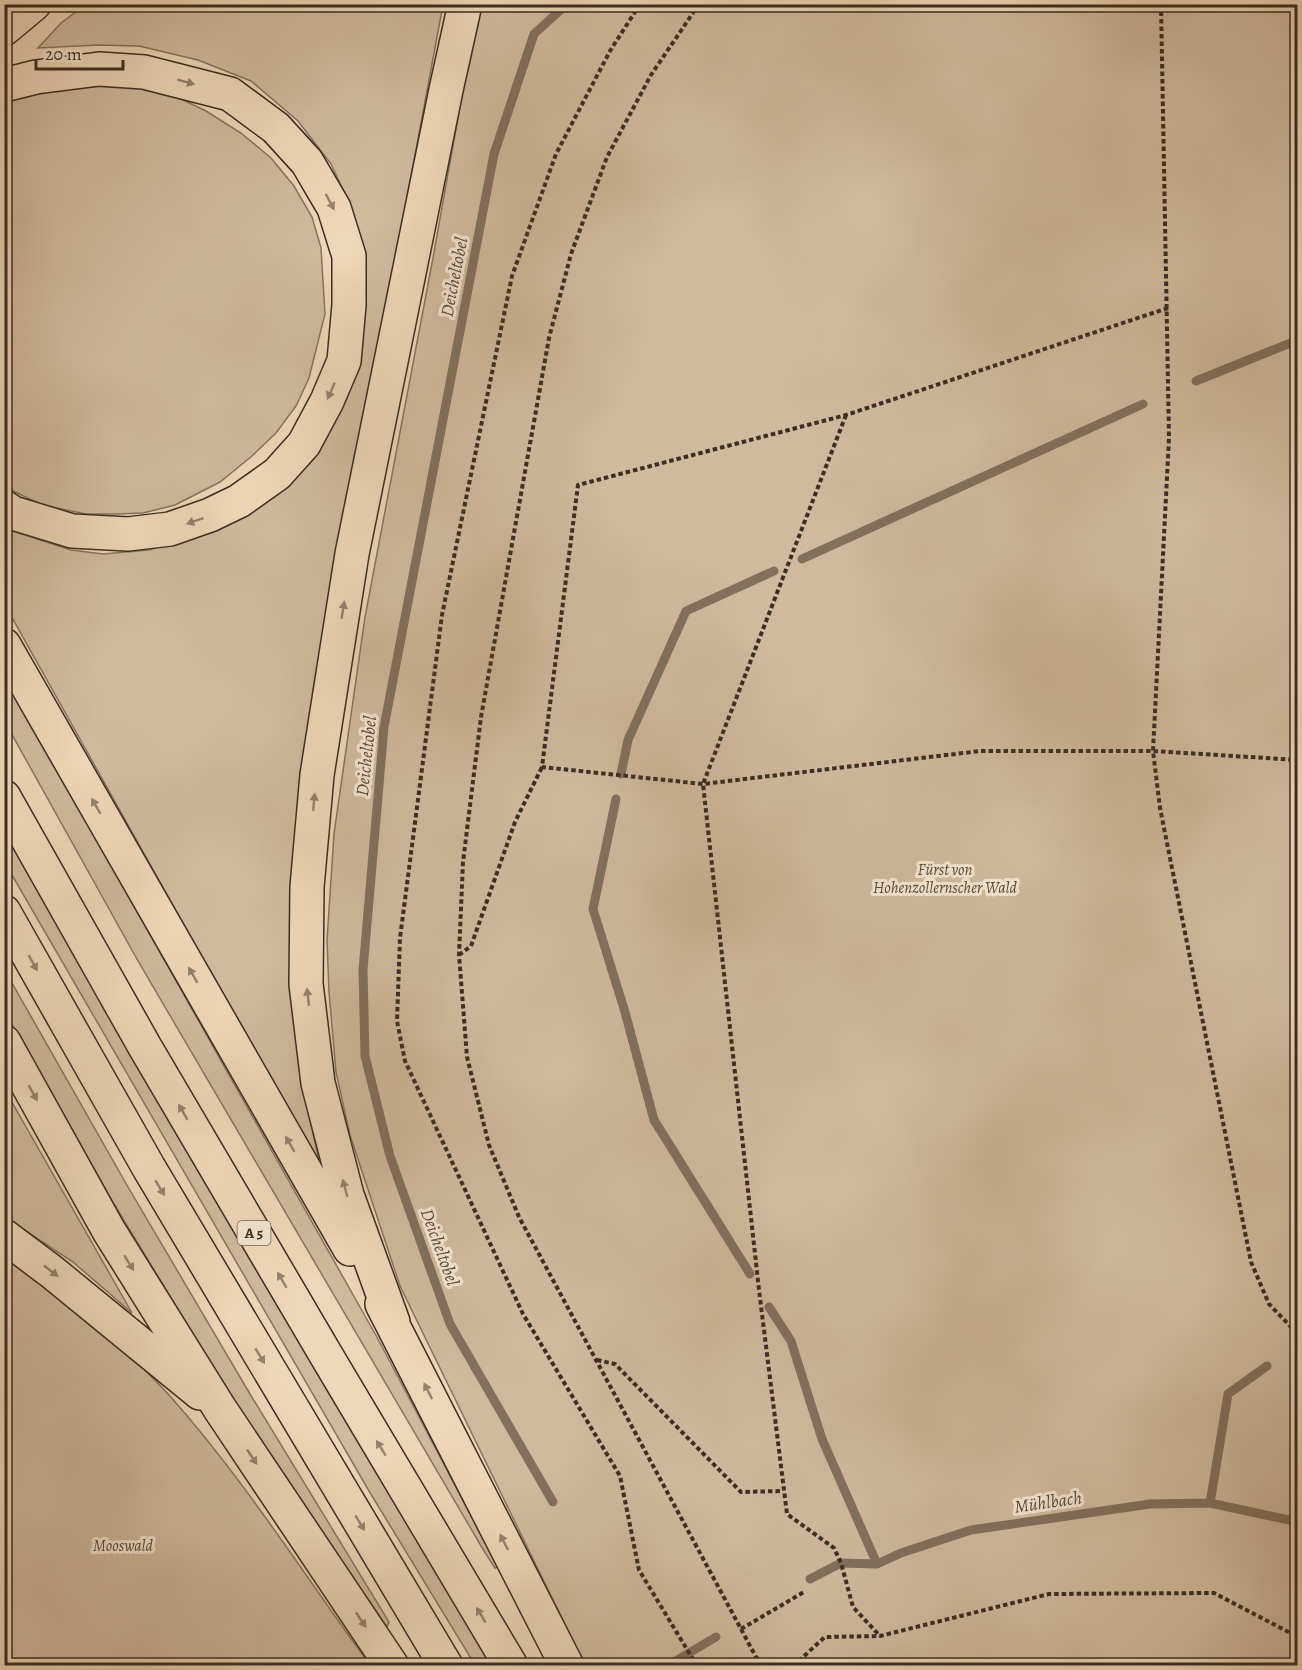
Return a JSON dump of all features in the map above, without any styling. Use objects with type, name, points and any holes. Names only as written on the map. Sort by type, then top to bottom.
[{"type":"highway","points":[[4,28],[34,4]]},
{"type":"highway","points":[[393,1322],[347,1195],[318,1083],[306,984],[307,887],[317,775],[352,554],[465,4]]},
{"type":"highway","points":[[4,85],[36,77],[99,69],[144,72],[230,94],[276,128],[307,162],[334,208],[349,255],[345,361],[304,444],[277,474],[239,501],[210,516],[170,529],[128,534],[72,531],[14,513],[4,507]]},
{"type":"highway","points":[[4,645],[393,1322],[567,1665]]},
{"type":"highway","name":"A 5","points":[[4,797],[145,1047],[511,1665]]},
{"type":"highway","points":[[4,912],[154,1178],[446,1665]]},
{"type":"highway","points":[[4,1042],[109,1231],[220,1409],[392,1665]]},
{"type":"highway","points":[[4,1236],[52,1272],[220,1409]]},
{"type":"path","points":[[640,4],[610,51],[556,154],[512,276],[442,615],[400,938],[397,1021],[405,1061],[523,1314],[620,1476],[639,1570],[697,1665]]},
{"type":"path","points":[[699,4],[651,75],[607,157],[571,254],[549,338],[481,717],[463,862],[459,955],[467,1057],[489,1145],[519,1217],[756,1657],[765,1665]]},
{"type":"path","points":[[1161,4],[1169,438],[1154,752],[1160,808],[1251,1262],[1269,1304],[1298,1332]]},
{"type":"path","points":[[459,955],[471,946],[515,822],[542,767],[578,485],[846,415],[1168,308]]},
{"type":"path","points":[[846,415],[703,784],[759,1290],[787,1514],[834,1548],[841,1563],[853,1607],[880,1636]]},
{"type":"path","points":[[542,767],[703,784],[980,751],[1154,752],[1298,760]]},
{"type":"path","points":[[596,1360],[615,1364],[741,1492],[783,1491]]},
{"type":"path","points":[[741,1629],[804,1592]]},
{"type":"path","points":[[793,1665],[825,1637],[880,1636],[1049,1594],[1214,1593],[1298,1637]]},
{"type":"green space","points":[[85,5],[443,5],[306,739],[291,968],[295,1031],[304,1092],[319,1161],[241,1027],[5,605],[4,528],[71,550],[103,554],[149,550],[208,533],[234,520],[333,423],[349,203],[331,164],[298,121],[251,81],[198,60],[139,46],[38,48],[61,23]]},
{"type":"green space","name":"Fürst von Hohenzollernscher Wald","points":[[478,5],[1297,5],[1297,1665],[586,1666],[572,1639],[400,1286],[350,1135],[336,1072],[329,992],[327,940],[334,834],[365,617]]},
{"type":"green space","points":[[65,83],[139,86],[177,97],[206,111],[241,133],[271,158],[294,186],[312,217],[321,248],[325,314],[309,378],[296,406],[276,433],[220,482],[175,505],[143,513],[86,514],[42,505],[5,487],[4,99]]},
{"type":"green space","points":[[4,676],[378,1339],[498,1567],[495,1568],[484,1551],[138,961],[5,722]]},
{"type":"green space","points":[[4,826],[498,1665],[475,1665],[369,1491],[5,863]]},
{"type":"green space","points":[[4,969],[128,1187],[250,1394],[389,1622],[387,1627],[239,1410],[114,1204],[5,1012]]},
{"type":"green space","points":[[5,1090],[132,1313],[73,1262],[5,1217]]},
{"type":"green space","name":"Mooswald","points":[[4,1250],[110,1338],[169,1395],[223,1460],[370,1665],[5,1665]]},
{"type":"waterway","name":"Deicheltobel","points":[[553,1502],[450,1324],[390,1156],[365,1056],[363,970],[384,727],[494,154],[534,34],[567,4]]},
{"type":"waterway","points":[[1196,381],[1298,340]]},
{"type":"waterway","points":[[802,559],[1143,404]]},
{"type":"waterway","points":[[621,774],[628,740],[686,611],[774,571]]},
{"type":"waterway","points":[[616,799],[593,909],[625,1012],[654,1120],[750,1274]]},
{"type":"waterway","points":[[769,1307],[791,1341],[822,1439],[877,1564]]},
{"type":"waterway","points":[[1210,1503],[1228,1394],[1267,1366]]},
{"type":"waterway","name":"Mühlbach","points":[[810,1579],[841,1563],[877,1564],[901,1553],[971,1530],[1150,1504],[1210,1503],[1298,1522]]},
{"type":"waterway","name":"Mühlbach","points":[[667,1666],[716,1637]]}]
